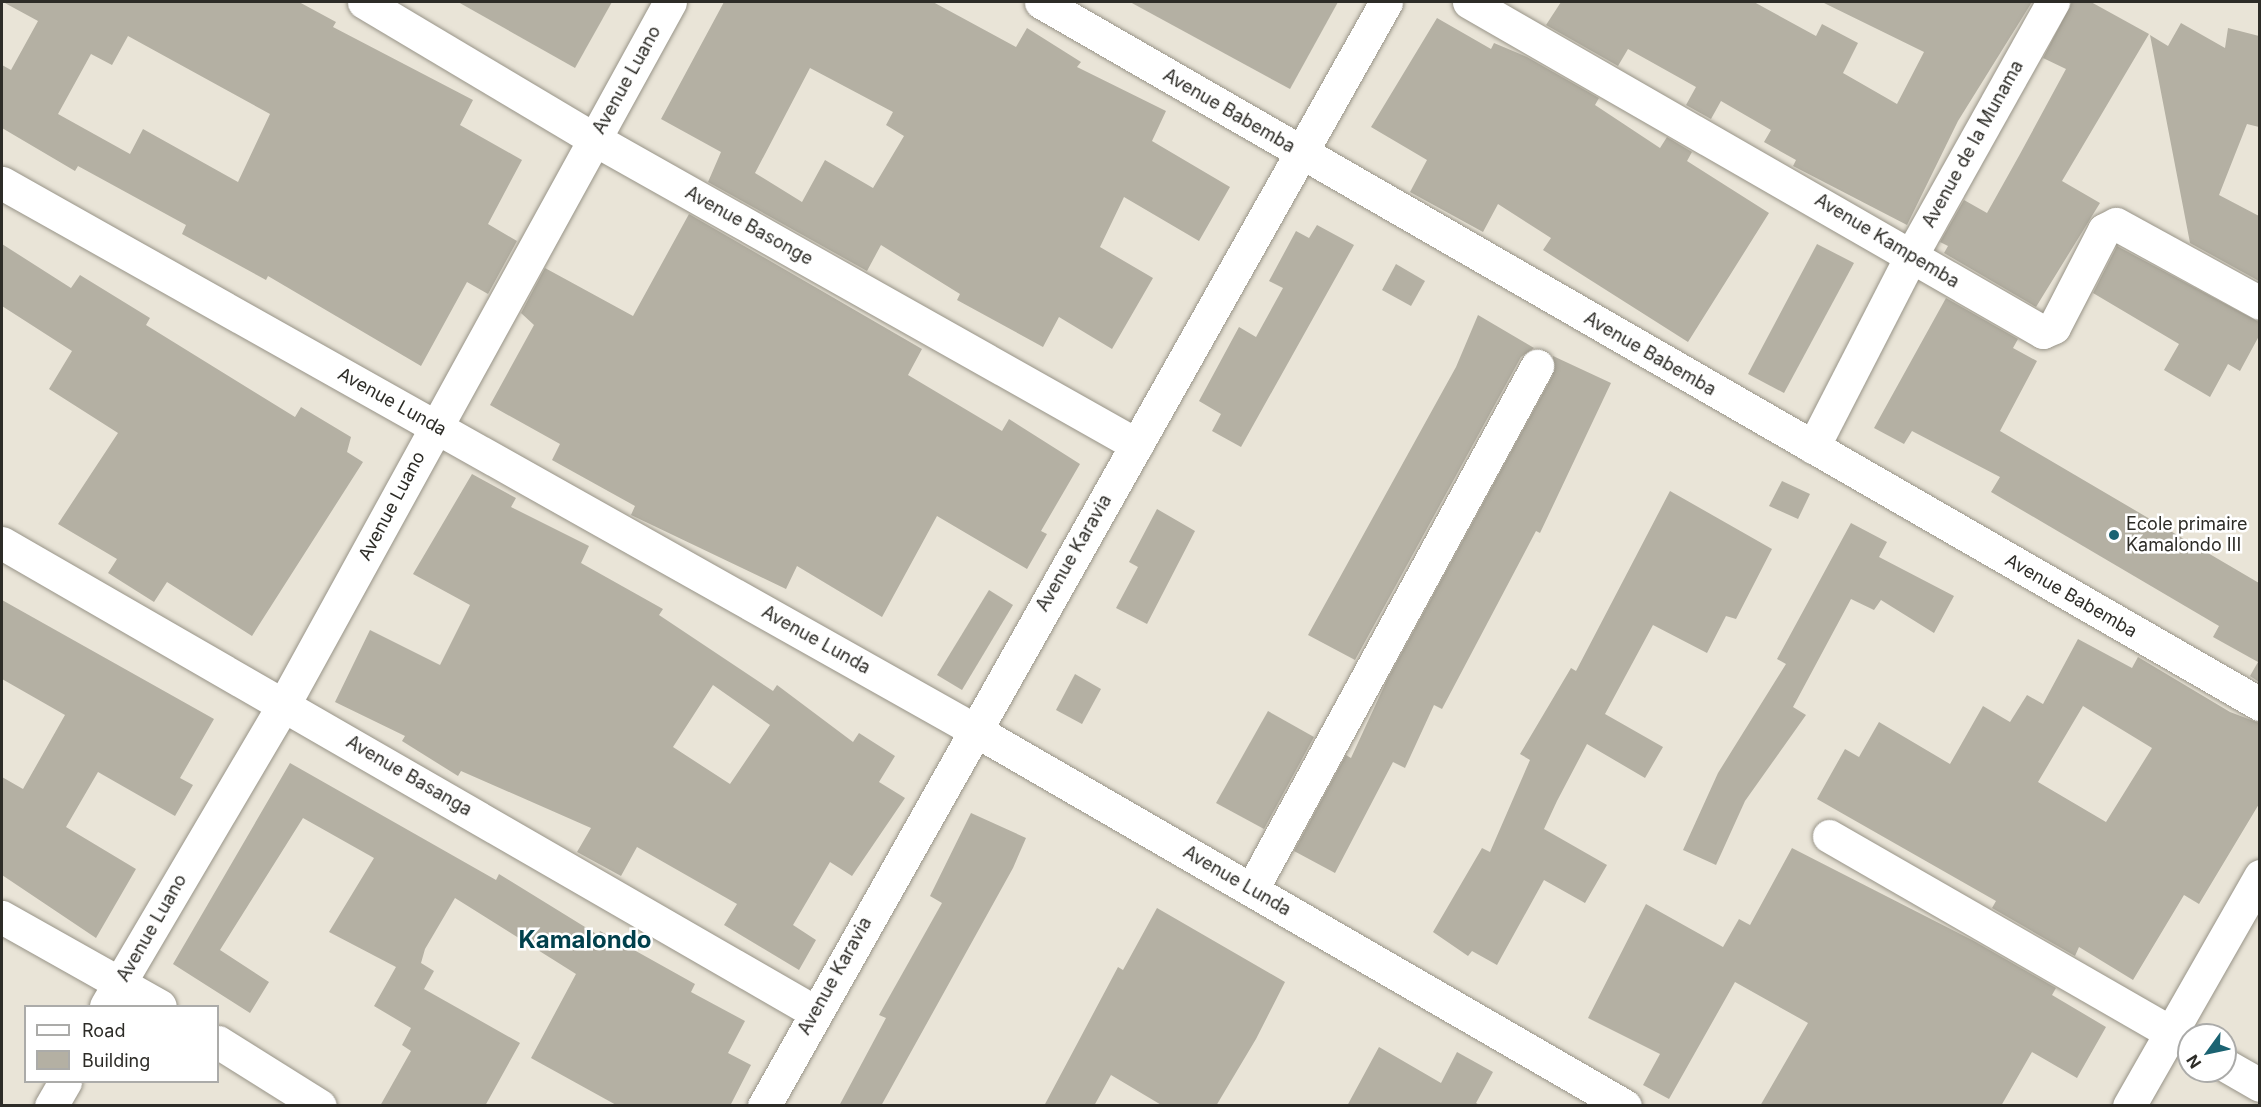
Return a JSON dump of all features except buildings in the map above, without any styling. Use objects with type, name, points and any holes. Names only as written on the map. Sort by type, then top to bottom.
[{"type":"street","name":"Avenue Basonge","points":[[364,2],[594,139],[1137,445]]},
{"type":"street","name":"Avenue Luano","points":[[113,994],[284,704],[670,2]]},
{"type":"street","name":"Avenue Babemba","points":[[1041,2],[2259,704]]},
{"type":"street","name":"Avenue Karavia","points":[[764,1106],[973,729],[1137,445],[1386,2]]},
{"type":"street","name":"Avenue Kampemba","points":[[1469,2],[1912,254],[2043,333],[2054,327],[2104,230],[2116,224],[2259,303]]},
{"type":"street","name":"Avenue de la Munama","points":[[1813,447],[1912,254],[2053,2]]},
{"type":"street","name":"Avenue Lunda","points":[[2,183],[973,729],[1625,1106]]},
{"type":"street","points":[[1251,890],[1537,366]]},
{"type":"street","name":"Avenue Basanga","points":[[2,543],[815,1012]]},
{"type":"street","points":[[1829,836],[2177,1036]]},
{"type":"street","points":[[2186,1023],[2259,876]]},
{"type":"street","points":[[2,917],[113,994],[156,1005]]},
{"type":"street","points":[[2128,1106],[2177,1040]]},
{"type":"street","points":[[219,1043],[320,1106]]},
{"type":"street","points":[[2237,1072],[2259,1085]]},
{"type":"street","points":[[51,1106],[63,1083]]},
{"type":"place","name":"Ecole primaire Kamalondo III","points":[[2114,535]]},
{"type":"district","name":"Kamalondo","points":[[585,940]]}]
